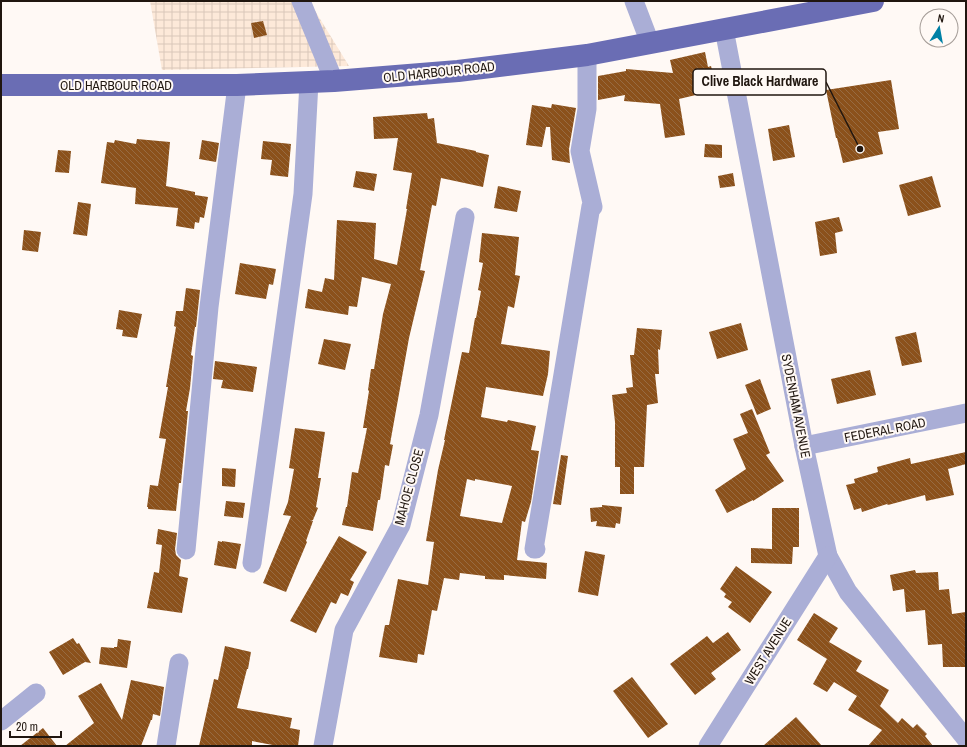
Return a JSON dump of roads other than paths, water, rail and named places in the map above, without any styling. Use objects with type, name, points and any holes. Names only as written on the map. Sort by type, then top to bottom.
[{"type":"main road","name":"OLD HARBOUR ROAD","points":[[1,86],[237,85],[334,81],[458,71],[587,54],[872,1]]},
{"type":"street","points":[[301,1],[334,81]]},
{"type":"street","points":[[634,1],[650,43]]},
{"type":"street","name":"SYDENHAM AVENUE","points":[[724,29],[804,446],[828,556],[848,592],[966,740]]},
{"type":"street","points":[[536,549],[534,549],[591,206],[593,207],[580,151],[587,109],[587,54]]},
{"type":"street","points":[[252,563],[303,194],[309,82]]},
{"type":"street","points":[[186,550],[209,307],[237,85]]},
{"type":"street","name":"MAHOE CLOSE","points":[[323,746],[344,630],[401,525],[429,415],[465,218]]},
{"type":"street","name":"FEDERAL ROAD","points":[[804,446],[966,413]]},
{"type":"street","name":"WEST AVENUE","points":[[708,746],[828,556]]},
{"type":"street","points":[[166,746],[179,663]]},
{"type":"street","points":[[1,721],[36,693]]},
{"type":"place","name":"Clive Black Hardware","points":[[860,149]]}]
